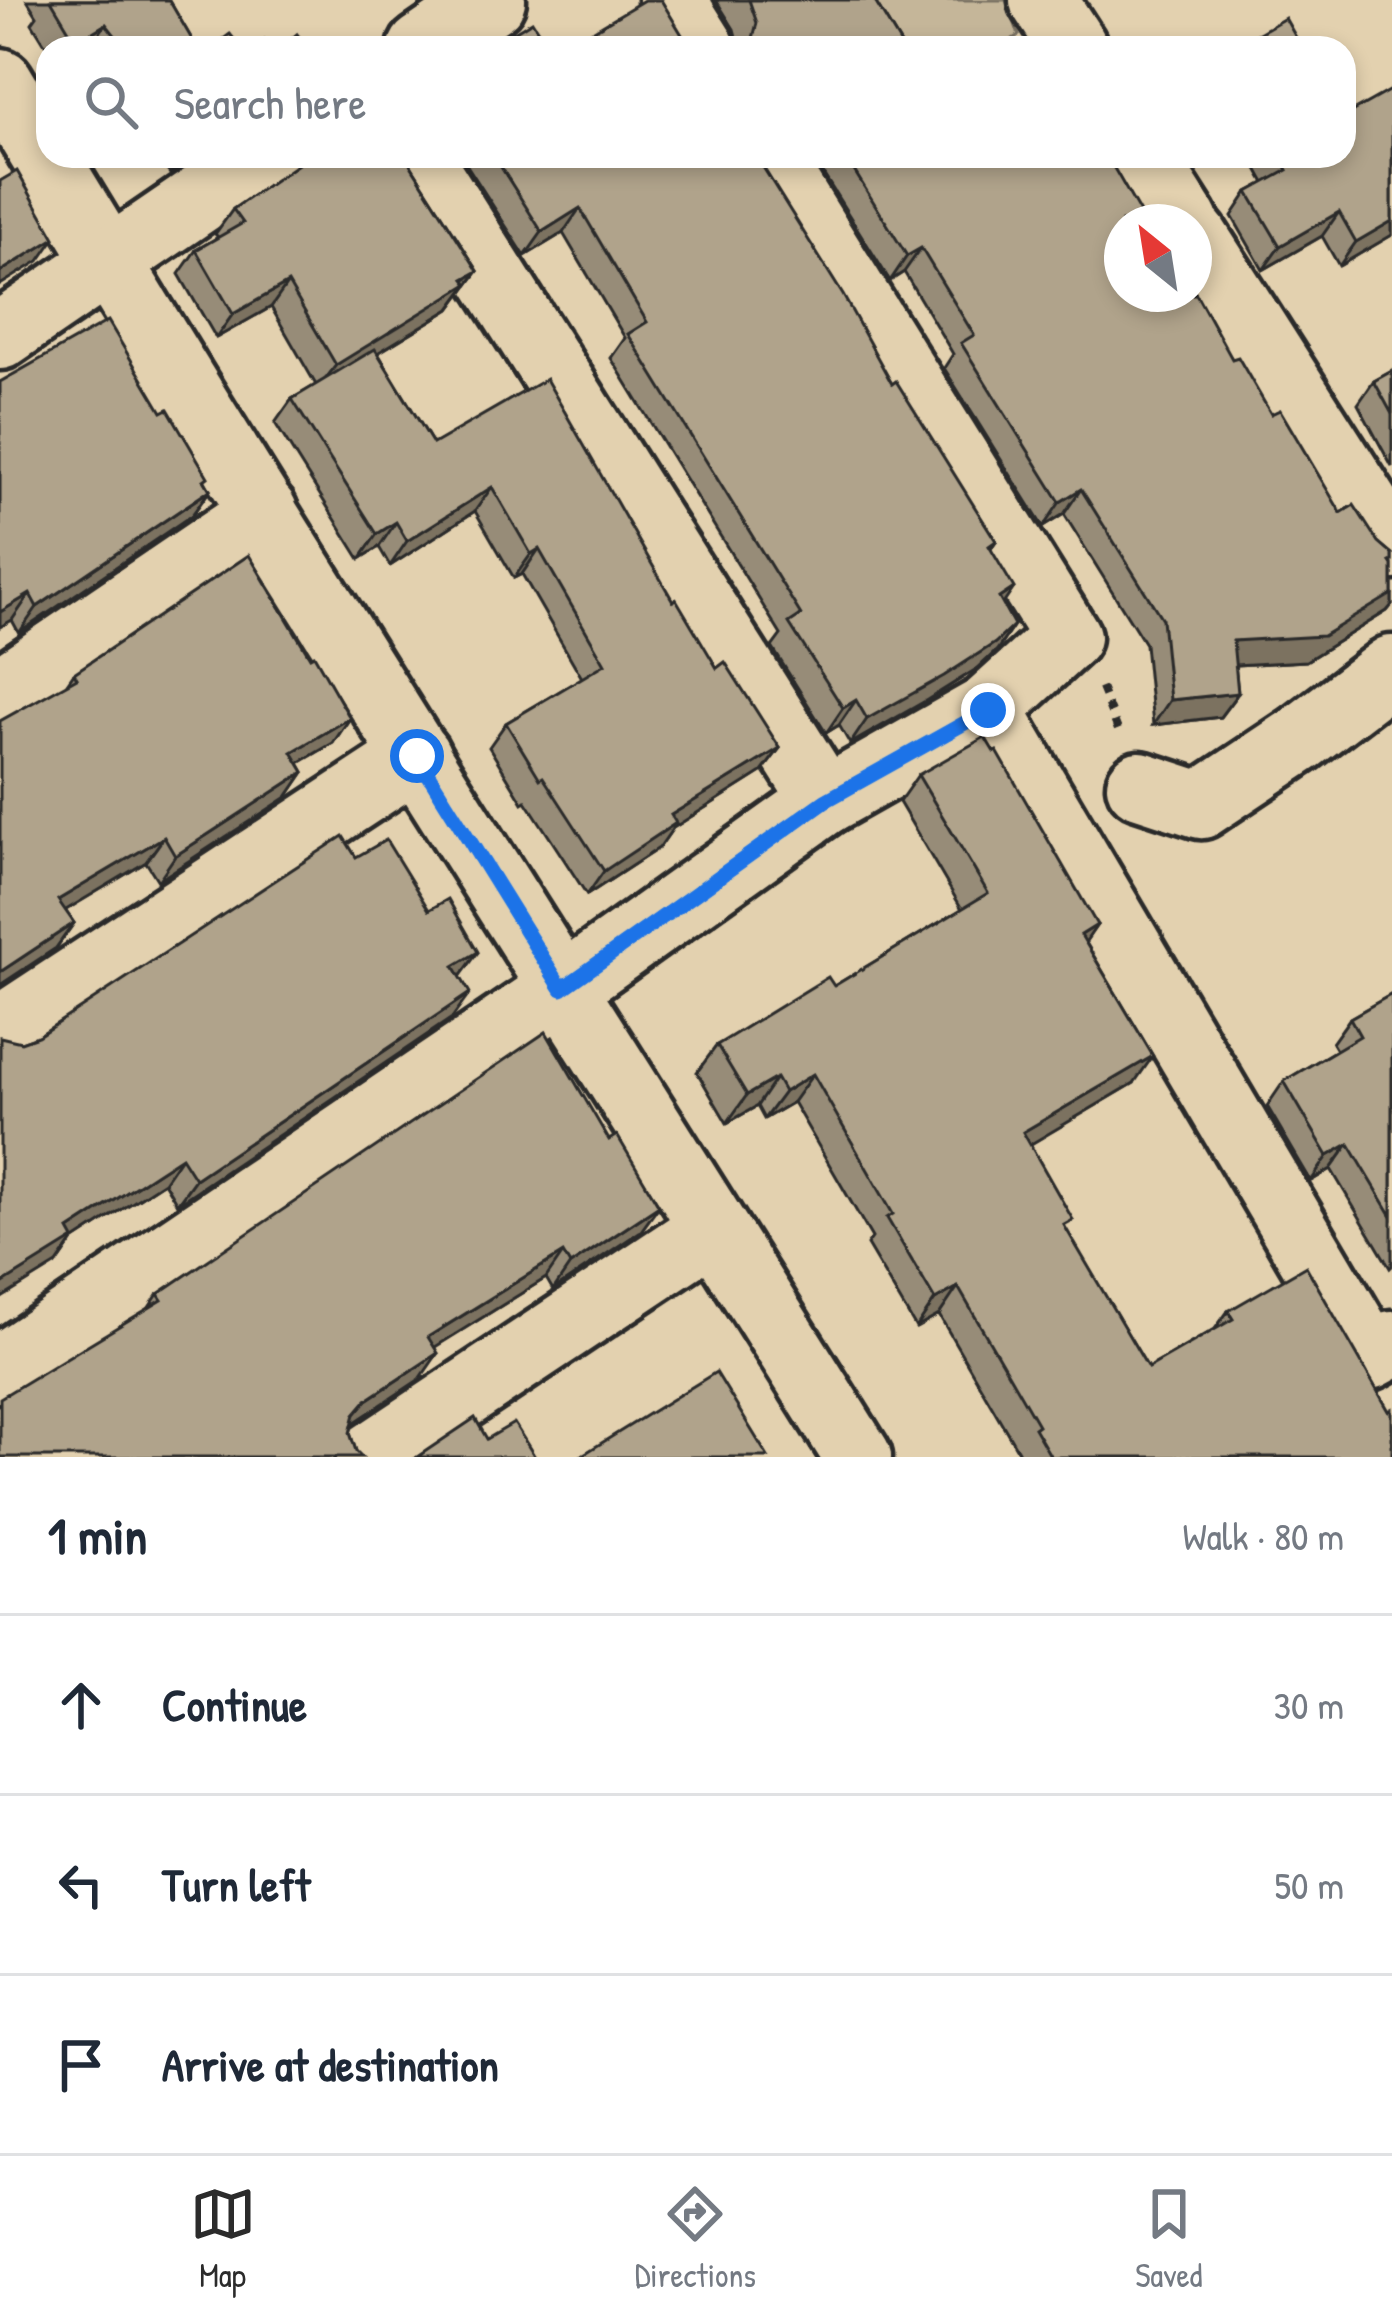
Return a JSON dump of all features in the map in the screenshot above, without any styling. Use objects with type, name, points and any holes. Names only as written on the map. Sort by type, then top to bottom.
[{"type":"street","points":[[672,0],[694,36]]},
{"type":"street","points":[[1043,0],[1066,36]]},
{"type":"street","points":[[0,82],[36,142]]},
{"type":"street","points":[[52,168],[712,1229],[842,1451]]},
{"type":"street","points":[[0,336],[245,168]]},
{"type":"street","points":[[425,168],[825,801]]},
{"type":"street","points":[[0,1369],[562,989],[825,801],[988,710],[1067,637],[776,168]]},
{"type":"street","points":[[1151,168],[1174,204]]},
{"type":"street","points":[[1212,264],[1392,546]]},
{"type":"street","points":[[0,691],[264,512]]},
{"type":"street","points":[[1140,784],[1201,805],[1300,739],[1392,669]]},
{"type":"street","points":[[988,710],[1370,1357],[1392,1344]]},
{"type":"street","points":[[0,1030],[417,756]]},
{"type":"street","points":[[370,1457],[712,1229]]},
{"type":"path","points":[[1067,637],[1099,682],[1140,784]]},
{"type":"shaded area","points":[[850,0],[1006,0],[1019,35],[1017,36],[876,36]]},
{"type":"building","points":[[51,0],[169,0],[190,36],[116,36],[106,24],[86,36],[72,36]]},
{"type":"building","points":[[644,0],[661,0],[683,36],[584,36]]},
{"type":"building","points":[[749,0],[874,0],[896,36],[754,36],[757,23]]},
{"type":"building","points":[[1285,18],[1295,36],[1254,36]]},
{"type":"building","points":[[532,21],[541,36],[508,36]]},
{"type":"building","points":[[1392,89],[1392,221],[1356,242],[1339,212],[1280,246],[1248,192],[1287,168],[1356,168],[1356,109]]},
{"type":"building","points":[[292,168],[413,168],[478,271],[464,279],[468,284],[336,365],[288,283],[233,314],[196,250],[243,223],[233,209]]},
{"type":"building","points":[[502,168],[764,168],[892,384],[896,381],[996,541],[989,546],[1014,588],[999,598],[1014,625],[944,676],[867,719],[856,700],[843,708],[789,623],[801,615],[628,334],[647,322],[580,208],[542,232]]},
{"type":"building","points":[[852,168],[1114,168],[1135,204],[1104,204],[1104,312],[1206,312],[1271,414],[1280,410],[1341,513],[1354,505],[1378,542],[1392,554],[1392,594],[1323,636],[1233,641],[1238,693],[1170,700],[1162,619],[1081,489],[1060,502],[961,343],[974,335],[921,248],[907,256]]},
{"type":"building","points":[[17,171],[55,238],[0,272],[0,181]]},
{"type":"building","points":[[108,321],[162,412],[168,409],[208,477],[204,480],[210,490],[37,607],[30,594],[0,612],[0,382]]},
{"type":"building","points":[[375,349],[433,444],[546,379],[673,601],[676,599],[717,668],[725,662],[780,748],[671,815],[676,823],[604,871],[506,723],[605,664],[539,549],[531,554],[492,487],[407,541],[396,522],[377,534],[292,399]]},
{"type":"building","points":[[1392,371],[1392,414],[1374,381]]},
{"type":"building","points":[[249,555],[350,718],[292,752],[304,772],[175,856],[164,837],[58,900],[74,923],[0,972],[0,721],[77,678],[74,673]]},
{"type":"building","points":[[985,737],[1097,925],[1081,935],[1153,1056],[1023,1132],[1073,1220],[1064,1225],[1148,1368],[1233,1319],[1228,1311],[1306,1266],[1389,1411],[1392,1409],[1392,1457],[1051,1457],[1034,1428],[1038,1425],[958,1287],[935,1300],[887,1218],[893,1214],[813,1074],[784,1092],[776,1078],[747,1095],[717,1045],[828,977],[834,986],[988,893],[918,775]]},
{"type":"building","points":[[343,836],[356,857],[386,840],[429,910],[448,899],[478,952],[454,966],[470,993],[195,1179],[181,1157],[69,1230],[74,1239],[0,1285],[0,1037],[21,1042],[38,1036]]},
{"type":"building","points":[[1392,994],[1392,1216],[1349,1144],[1328,1156],[1284,1081],[1360,1036],[1350,1018]]},
{"type":"building","points":[[546,1032],[609,1140],[617,1135],[659,1206],[570,1265],[563,1253],[428,1337],[438,1353],[367,1400],[355,1414],[350,1433],[362,1457],[0,1457],[0,1398],[162,1300],[158,1294]]},
{"type":"building","points":[[716,1372],[768,1457],[579,1457]]},
{"type":"building","points":[[475,1418],[487,1439],[514,1423],[535,1457],[417,1457]]},
{"type":"route","points":[[417,756],[562,989],[825,801],[988,710]]}]
